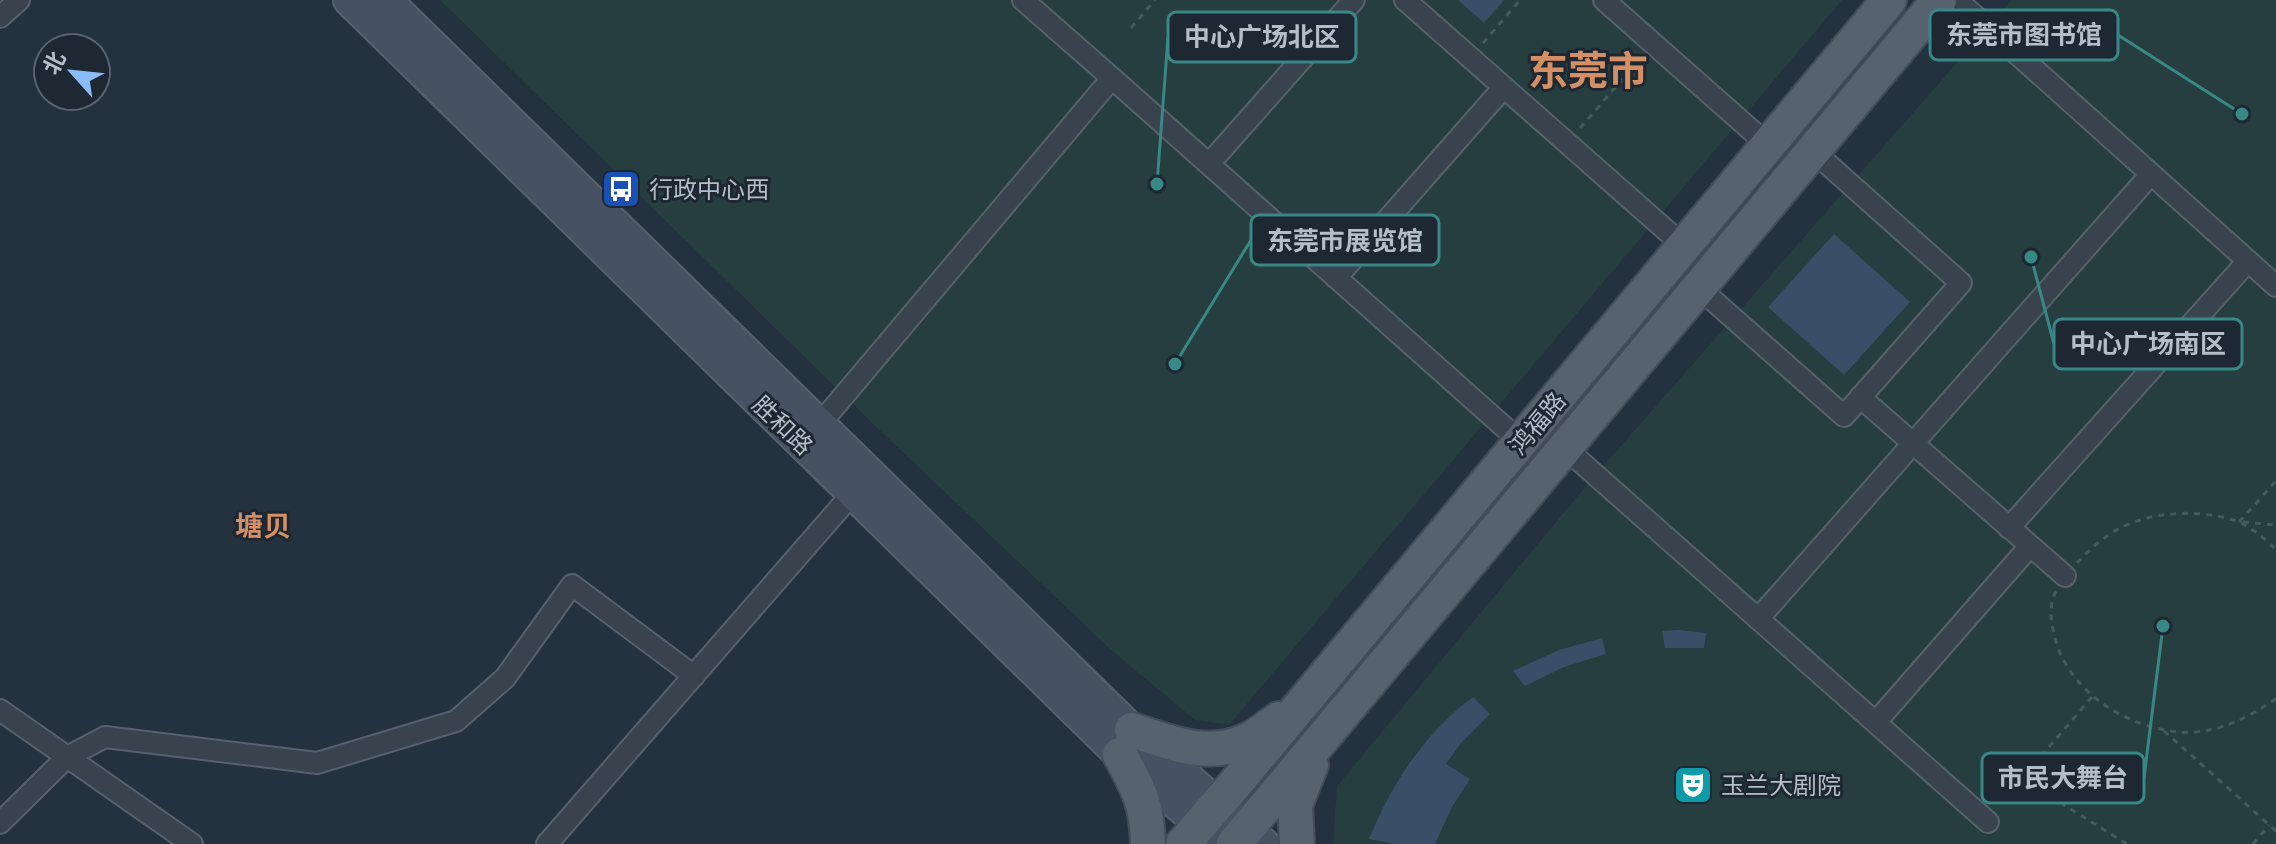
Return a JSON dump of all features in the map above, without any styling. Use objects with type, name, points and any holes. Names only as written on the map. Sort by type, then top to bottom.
[{"type":"main road","name":"胜和路","points":[[349,0],[852,494],[1224,833]]},
{"type":"main road","name":"胜和路","points":[[386,0],[819,425],[1126,742]]},
{"type":"main road","name":"鸿福路","points":[[1224,833],[1305,700],[1889,0]]},
{"type":"main road","name":"鸿福路","points":[[1224,833],[1338,720],[1939,0]]},
{"type":"main road","points":[[1148,844],[1147,815],[1126,742],[1210,751],[1247,741],[1305,700]]},
{"type":"main road","points":[[1297,844],[1295,805],[1311,764],[1338,720]]},
{"type":"street","points":[[0,17],[19,0]]},
{"type":"street","points":[[1023,0],[1521,442]]},
{"type":"street","points":[[1209,164],[1354,0]]},
{"type":"street","points":[[1405,0],[1684,246]]},
{"type":"street","points":[[1604,0],[1768,145]]},
{"type":"street","points":[[1957,0],[2276,286]]},
{"type":"street","points":[[819,425],[1112,78]]},
{"type":"street","points":[[1336,278],[1504,87]]},
{"type":"street","points":[[1699,288],[1844,416],[1961,283],[1813,151]]},
{"type":"street","points":[[1758,619],[2151,174]]},
{"type":"street","points":[[2009,528],[2248,261]]},
{"type":"street","points":[[1860,397],[2065,576]]},
{"type":"street","points":[[1565,448],[1988,822]]},
{"type":"street","points":[[547,844],[852,494]]},
{"type":"street","points":[[1876,722],[2030,546]]},
{"type":"street","points":[[0,823],[67,757],[105,737],[317,763],[456,721],[505,678],[572,585],[694,676]]},
{"type":"street","points":[[0,710],[192,844]]},
{"type":"path","points":[[1131,28],[1155,0]]},
{"type":"path","points":[[1470,58],[1520,0]]},
{"type":"path","points":[[1567,143],[1653,44]]},
{"type":"path","points":[[2239,522],[2276,481]]},
{"type":"path","points":[[2276,525],[2239,522],[2211,515],[2147,517],[2112,532],[2088,551],[2065,576],[2051,602],[2052,625],[2059,654],[2092,697],[2139,723],[2180,732],[2209,730],[2246,719],[2276,699]]},
{"type":"path","points":[[2239,522],[2276,550]]},
{"type":"path","points":[[2092,697],[2037,761],[2064,805],[2127,844]]},
{"type":"path","points":[[2161,728],[2276,831]]},
{"type":"path","points":[[2253,844],[2269,825]]},
{"type":"green space","points":[[440,0],[1842,0],[1229,725],[1195,720],[1111,650],[871,422]]},
{"type":"green space","points":[[2012,0],[2276,0],[2276,844],[1333,844],[1337,786],[1590,481]]},
{"type":"water","points":[[1458,0],[1504,0],[1484,23]]},
{"type":"water","points":[[1834,234],[1910,302],[1844,375],[1768,307]]},
{"type":"water","points":[[1662,631],[1706,633],[1704,648],[1665,648]]},
{"type":"water","points":[[1602,638],[1606,654],[1564,667],[1525,686],[1513,671],[1559,650]]},
{"type":"water","points":[[1473,697],[1490,714],[1461,743],[1446,764],[1470,779],[1452,807],[1435,844],[1395,844],[1369,839],[1388,798],[1411,761],[1439,727]]},
{"type":"place","name":"东莞市图书馆","points":[[2242,114]]},
{"type":"place","name":"中心广场北区","points":[[1157,184]]},
{"type":"place","name":"行政中心西","points":[[621,189]]},
{"type":"place","name":"中心广场南区","points":[[2031,257]]},
{"type":"place","name":"东莞市展览馆","points":[[1175,364]]},
{"type":"place","name":"市民大舞台","points":[[2163,626]]},
{"type":"place","name":"玉兰大剧院","points":[[1693,785]]},
{"type":"district","name":"东莞市","points":[[1588,70]]},
{"type":"district","name":"塘贝","points":[[263,525]]}]
